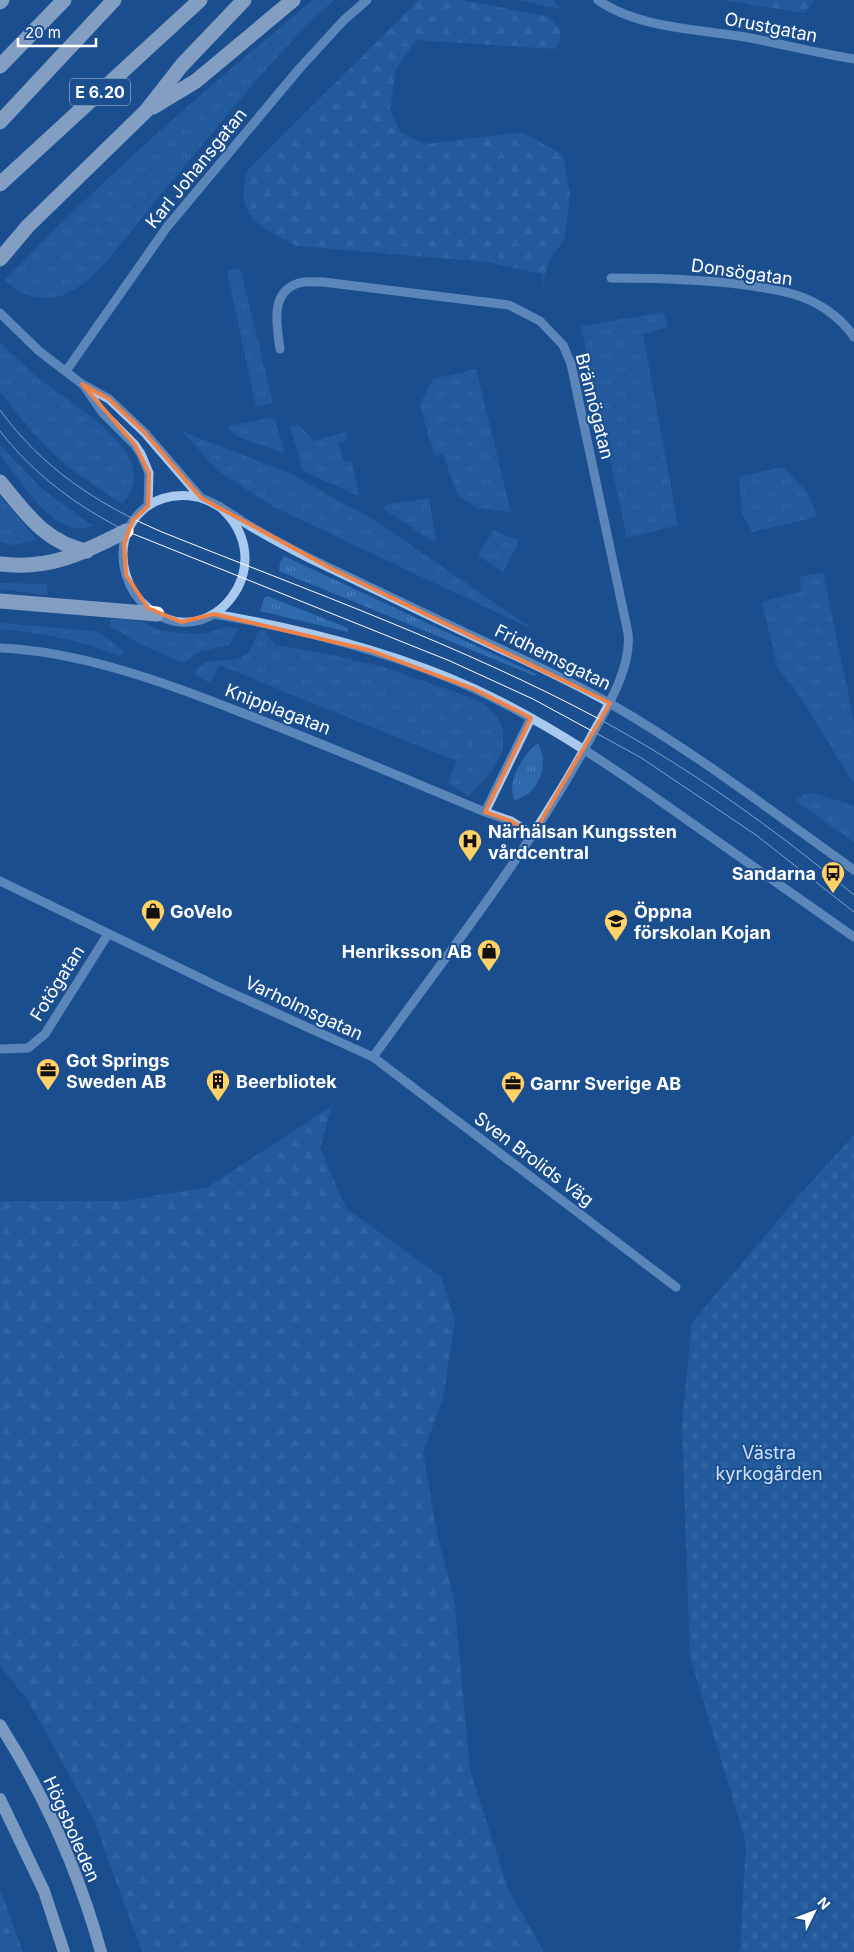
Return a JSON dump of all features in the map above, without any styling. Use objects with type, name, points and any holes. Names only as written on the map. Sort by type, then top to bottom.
[{"type":"highway","points":[[0,66],[64,0]]},
{"type":"highway","points":[[0,122],[114,0]]},
{"type":"highway","name":"E 6.20","points":[[0,184],[200,0]]},
{"type":"highway","points":[[0,259],[28,226],[146,111],[182,65],[244,0]]},
{"type":"highway","points":[[146,111],[196,81],[292,0]]},
{"type":"highway","points":[[0,246],[28,226]]},
{"type":"highway","points":[[0,482],[38,527],[56,541],[71,548],[87,551]]},
{"type":"highway","points":[[0,564],[29,566],[52,563],[87,551],[126,531]]},
{"type":"highway","points":[[0,601],[156,614]]},
{"type":"main road","name":"Högsboleden","points":[[0,1725],[20,1755],[59,1836],[90,1913],[101,1952]]},
{"type":"main road","points":[[0,1799],[44,1891],[64,1952]]},
{"type":"street","name":"Karl Johansgatan","points":[[66,371],[167,227],[299,69],[344,20],[368,0]]},
{"type":"street","name":"Orustgatan","points":[[598,0],[608,8],[638,19],[747,37],[854,59]]},
{"type":"street","name":"Donsögatan","points":[[611,278],[718,283],[793,294],[822,306],[840,320],[854,337]]},
{"type":"street","name":"Brännögatan","points":[[280,349],[276,312],[284,293],[299,283],[324,282],[509,305],[540,322],[562,345],[571,364],[630,645],[621,676],[610,703]]},
{"type":"street","points":[[0,313],[39,350],[82,384],[109,399],[145,433],[200,498]]},
{"type":"street","points":[[82,384],[102,412],[135,445],[141,454],[149,473],[148,506]]},
{"type":"street","name":"Fridhemsgatan","points":[[219,506],[238,528],[243,540],[246,557],[242,579],[236,592],[214,614],[204,618],[181,622],[156,614],[139,598],[126,575],[124,544],[126,531],[133,520],[148,506],[160,499],[176,496],[200,498],[219,506],[282,545],[610,703],[717,773],[854,870]]},
{"type":"street","name":"Fridhemsgatan","points":[[214,614],[290,629],[369,650],[474,689],[531,718],[640,786],[854,937]]},
{"type":"street","name":"Knipplagatan","points":[[0,648],[19,649],[107,666],[184,690],[327,745],[485,812],[511,821],[533,835]]},
{"type":"street","name":"Varholmsgatan","points":[[0,881],[108,934],[373,1057],[533,835],[610,703]]},
{"type":"street","points":[[485,812],[531,718]]},
{"type":"street","name":"Fotögatan","points":[[0,1049],[28,1048],[44,1034],[108,934]]},
{"type":"street","name":"Sven Brolids Väg","points":[[373,1057],[676,1287]]},
{"type":"highlighted area","points":[[82,384],[109,399],[145,433],[201,498],[332,569],[610,703],[533,835],[511,821],[485,812],[531,718],[474,689],[369,650],[214,614],[181,622],[148,608],[126,575],[124,544],[133,520],[148,506],[149,473],[135,445]]},
{"type":"green space","points":[[313,0],[334,0],[287,46],[265,71],[101,268],[74,290],[52,298],[30,296],[17,290],[5,280],[116,171],[233,67]]},
{"type":"green space","points":[[419,0],[463,0],[549,17],[560,30],[560,41],[556,49],[416,40],[396,69],[390,109],[401,133],[426,144],[522,132],[563,155],[570,195],[564,240],[549,260],[541,292],[543,274],[487,262],[297,246],[280,238],[257,223],[247,208],[243,193],[246,172]]},
{"type":"green space","points":[[517,0],[553,0],[562,9]]},
{"type":"green space","points":[[723,0],[814,0],[805,13]]},
{"type":"green space","points":[[240,268],[273,403],[256,407],[227,271]]},
{"type":"green space","points":[[664,312],[668,327],[643,334],[678,525],[627,538],[581,326]]},
{"type":"green space","points":[[0,342],[42,381],[93,418],[111,434],[125,451],[133,468],[133,486],[122,504],[65,465],[34,434],[0,392]]},
{"type":"green space","points":[[476,369],[511,512],[477,508],[458,496],[443,454],[434,456],[420,404],[433,379]]},
{"type":"green space","points":[[275,417],[284,453],[241,438],[230,431],[229,426]]},
{"type":"green space","points":[[298,424],[314,441],[345,432],[347,440],[338,443],[344,462],[352,461],[359,496],[303,471],[290,427]]},
{"type":"green space","points":[[183,432],[289,473],[379,523],[534,630],[274,507],[218,471]]},
{"type":"green space","points":[[0,445],[43,490],[93,526],[79,528],[65,525],[52,517],[29,493],[0,455]]},
{"type":"green space","points":[[783,467],[808,493],[817,517],[752,532],[742,513],[739,477]]},
{"type":"green space","points":[[0,496],[37,540],[11,545],[0,542]]},
{"type":"green space","points":[[429,498],[436,539],[432,541],[384,509],[385,505]]},
{"type":"green space","points":[[494,530],[519,541],[503,573],[478,555]]},
{"type":"green space","points":[[284,556],[536,674],[535,676],[279,571],[280,562]]},
{"type":"green space","points":[[823,572],[854,722],[854,784],[793,686],[778,670],[762,602],[801,591],[800,577]]},
{"type":"green space","points":[[0,583],[47,584],[47,595],[0,589]]},
{"type":"green space","points":[[267,596],[348,628],[348,632],[260,611],[264,598]]},
{"type":"green space","points":[[121,619],[142,622],[162,631],[192,634],[208,633],[224,627],[239,628],[229,645],[201,651],[183,663],[140,644],[110,626],[111,620]]},
{"type":"green space","points":[[0,623],[93,631],[101,634],[124,651],[120,656],[61,638],[0,629]]},
{"type":"green space","points":[[259,630],[265,631],[275,645],[323,653],[383,667],[478,700],[498,718],[503,730],[503,751],[492,771],[468,796],[448,783],[456,761],[219,665],[210,683],[194,674],[205,663],[233,660],[249,652]]},
{"type":"green space","points":[[538,743],[543,760],[540,777],[530,792],[515,800],[512,785],[514,777],[522,761]]},
{"type":"green space","points":[[814,793],[854,806],[854,842],[795,801],[804,794]]},
{"type":"green space","points":[[332,1106],[320,1148],[346,1208],[441,1277],[455,1320],[443,1399],[423,1452],[437,1534],[454,1598],[470,1770],[508,1889],[544,1952],[142,1952],[93,1818],[28,1700],[0,1666],[0,1201],[123,1201],[208,1187]]},
{"type":"green space","name":"Västra kyrkogården","points":[[854,1135],[854,1952],[740,1952],[746,1843],[690,1656],[682,1423],[692,1323],[796,1199]]},
{"type":"green space","points":[[0,1889],[23,1952],[0,1952]]},
{"type":"tram line","points":[[0,410],[16,431],[53,467],[72,482],[115,509],[162,532],[439,643],[494,667],[601,720],[668,759],[732,802],[794,847],[854,895]]},
{"type":"tram line","points":[[0,431],[27,462],[57,488],[90,511],[126,531],[450,661],[533,699],[640,757],[756,835],[854,912]]},
{"type":"place","name":"Närhälsan Kungssten vårdcentral","points":[[470,862]]},
{"type":"place","name":"Sandarna","points":[[833,894]]},
{"type":"place","name":"GoVelo","points":[[153,932]]},
{"type":"place","name":"Öppna förskolan Kojan","points":[[616,942]]},
{"type":"place","name":"Henriksson AB","points":[[489,972]]},
{"type":"place","name":"Got Springs Sweden AB","points":[[48,1091]]},
{"type":"place","name":"Beerbliotek","points":[[218,1102]]},
{"type":"place","name":"Garnr Sverige AB","points":[[513,1104]]}]
